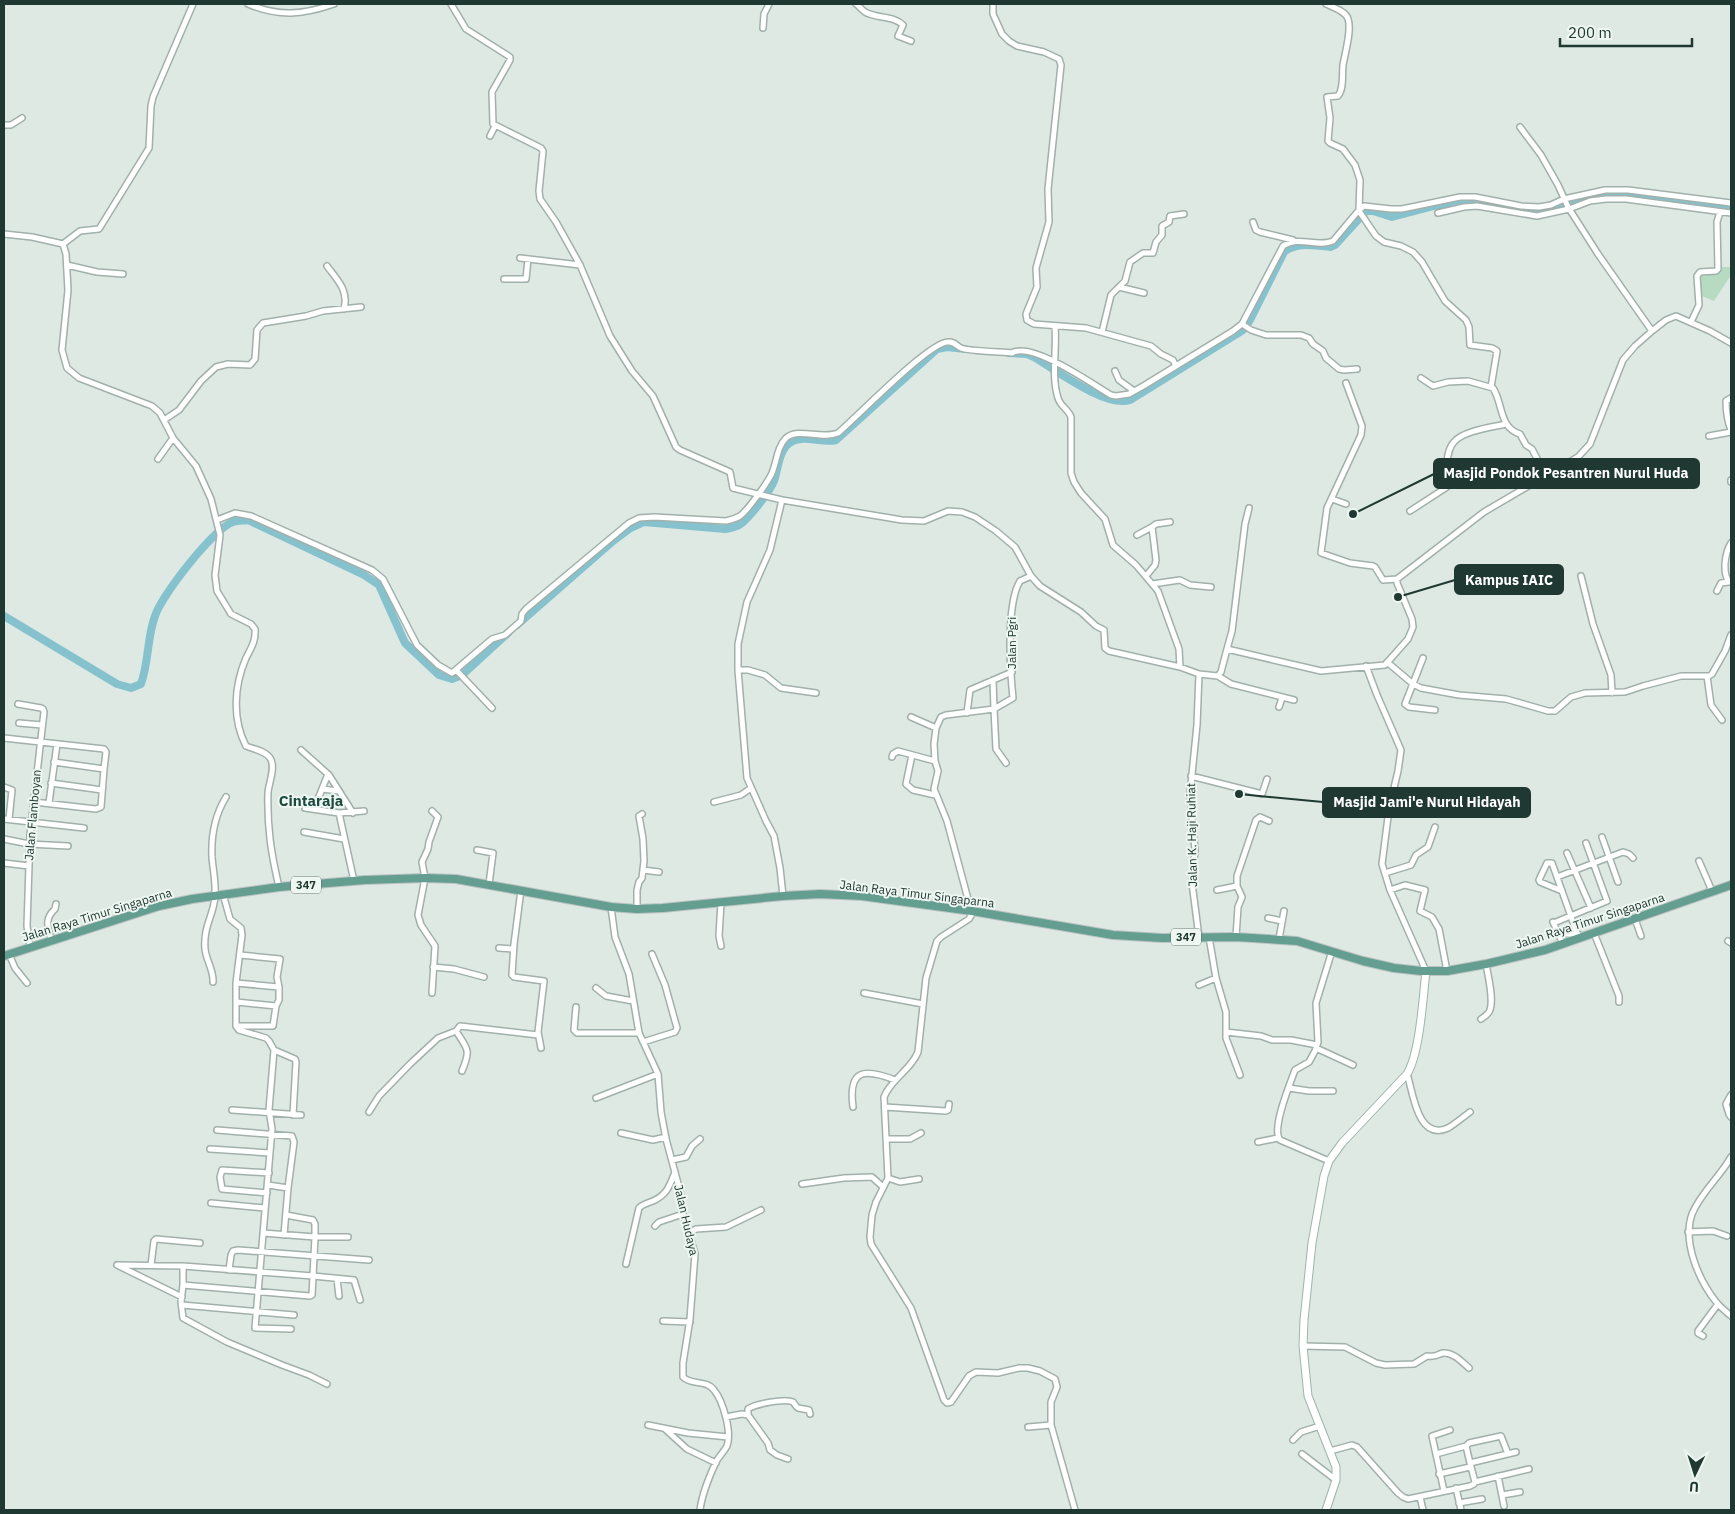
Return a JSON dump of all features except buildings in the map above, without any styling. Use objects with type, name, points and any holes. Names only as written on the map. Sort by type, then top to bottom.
[{"type":"main road","name":"Jalan Raya Timur Singaparna","points":[[6,955],[159,906],[279,887],[425,878],[456,879],[613,907],[637,909],[782,896],[820,894],[862,896],[972,911],[1113,935],[1162,938],[1236,937],[1297,941],[1363,961],[1394,968],[1448,971],[1486,964],[1563,944],[1578,936],[1594,933],[1731,885]]},
{"type":"main road","points":[[1326,1510],[1336,1480],[1336,1467],[1307,1391],[1303,1346],[1312,1243],[1324,1176],[1329,1161],[1342,1142],[1407,1074],[1413,1062],[1426,971]]},
{"type":"street","points":[[63,244],[80,231],[99,229],[149,148],[151,106],[193,4]]},
{"type":"street","points":[[248,4],[280,14],[302,13],[334,4]]},
{"type":"street","points":[[451,4],[466,29],[510,57],[492,92],[492,121],[495,126],[541,148],[543,151],[539,195],[580,265],[610,336],[632,371],[653,396],[673,443],[680,450],[730,472],[733,488],[782,500],[918,522],[948,511],[962,512],[989,526],[1015,547],[1031,576],[1040,586],[1081,612],[1096,626],[1104,630],[1105,648],[1109,651],[1180,667],[1199,674],[1218,676],[1230,684],[1294,700]]},
{"type":"street","points":[[762,28],[764,14],[769,4]]},
{"type":"street","points":[[856,4],[866,12],[887,16],[903,24],[898,36],[910,41]]},
{"type":"street","points":[[993,4],[993,14],[1002,34],[1009,41],[1018,46],[1048,54],[1059,60],[1061,65],[1048,189],[1049,222],[1036,268],[1037,287],[1026,317],[1029,322],[1034,324],[1055,327],[1073,326],[1151,346],[1173,360],[1176,366]]},
{"type":"street","points":[[1326,4],[1346,14],[1349,27],[1341,92],[1338,96],[1327,97],[1330,118],[1328,140],[1330,143],[1343,149],[1355,165],[1360,180],[1361,213],[1376,236],[1384,242],[1401,246],[1413,252],[1422,262],[1445,301],[1466,320],[1469,327],[1470,344],[1492,348],[1496,351],[1491,387]]},
{"type":"street","points":[[4,125],[11,125],[22,118]]},
{"type":"street","points":[[490,136],[495,126]]},
{"type":"street","points":[[1520,127],[1540,155],[1558,185],[1566,204],[1598,254],[1652,330]]},
{"type":"street","points":[[1438,213],[1477,206],[1537,216],[1605,190],[1628,190],[1728,203],[1725,212],[1716,222],[1718,269],[1716,271],[1700,272],[1697,276],[1699,305],[1690,322]]},
{"type":"street","points":[[1253,222],[1256,230],[1260,232],[1294,240],[1327,243],[1333,242],[1368,206],[1402,209],[1460,197],[1486,198],[1532,207],[1606,199],[1626,199],[1725,212]]},
{"type":"street","points":[[1102,332],[1111,295],[1127,278],[1132,261],[1143,253],[1153,253],[1156,242],[1162,236],[1162,226],[1169,221],[1170,216],[1184,214]]},
{"type":"street","points":[[4,234],[32,237],[63,244]]},
{"type":"street","points":[[459,674],[492,638],[505,636],[521,621],[522,614],[531,605],[629,522],[640,518],[654,517],[714,521],[732,520],[743,513],[772,474],[780,446],[787,437],[794,433],[826,436],[838,433],[886,388],[938,344],[954,342],[962,348],[1012,353],[1019,350],[1030,352],[1111,395],[1122,395],[1134,390],[1244,326],[1280,250],[1283,246],[1294,240]]},
{"type":"street","points":[[63,244],[66,254],[68,290],[62,350],[67,368],[79,378],[152,406],[164,420],[173,438],[196,466],[209,492],[220,535],[215,575],[217,591],[231,614],[251,624],[256,629],[254,644],[246,659],[239,680],[235,709],[242,738],[246,746],[265,753],[272,763],[269,783],[268,824],[279,887]]},
{"type":"street","points":[[520,258],[580,265]]},
{"type":"street","points":[[504,279],[526,279],[528,259]]},
{"type":"street","points":[[66,265],[98,272],[123,274]]},
{"type":"street","points":[[327,266],[345,291],[344,309]]},
{"type":"street","points":[[1119,288],[1144,292]]},
{"type":"street","points":[[164,420],[179,410],[201,381],[216,367],[228,364],[253,363],[256,356],[257,330],[263,323],[306,316],[323,311],[361,307]]},
{"type":"street","points":[[1346,383],[1362,426],[1362,435],[1326,512],[1321,553],[1350,563],[1373,566],[1383,580],[1397,581],[1484,512],[1578,457],[1590,444],[1623,360],[1652,330],[1672,316],[1690,322],[1731,343]]},
{"type":"street","points":[[1244,326],[1266,335],[1300,335],[1308,338],[1339,369],[1357,369]]},
{"type":"street","points":[[1055,327],[1055,373],[1059,401],[1062,407],[1071,414],[1071,472],[1074,482],[1083,496],[1105,519],[1113,545],[1146,576],[1161,595],[1179,649],[1180,667]]},
{"type":"street","points":[[1115,371],[1119,380],[1134,390]]},
{"type":"street","points":[[1421,378],[1433,386],[1448,382],[1468,381],[1491,387],[1496,393],[1506,424],[1515,433],[1520,434],[1548,475]]},
{"type":"street","points":[[1709,436],[1731,431],[1727,418],[1726,401],[1731,398]]},
{"type":"street","points":[[1410,511],[1447,488],[1447,462],[1454,442],[1460,436],[1506,424]]},
{"type":"street","points":[[158,459],[173,438]]},
{"type":"street","points":[[1332,499],[1346,504]]},
{"type":"street","points":[[782,500],[770,550],[747,602],[738,644],[738,670],[746,767],[751,788],[774,836],[780,868],[782,896]]},
{"type":"street","points":[[1218,676],[1221,672],[1232,631],[1245,524],[1249,508]]},
{"type":"street","points":[[218,522],[235,513],[251,516],[372,570],[383,579],[417,645],[446,671],[459,674],[492,708]]},
{"type":"street","points":[[1137,535],[1156,524],[1170,522]]},
{"type":"street","points":[[1146,576],[1155,565],[1156,560],[1152,527]]},
{"type":"street","points":[[1731,544],[1726,561],[1726,577],[1731,583]]},
{"type":"street","name":"Jalan Pgri","points":[[994,709],[1013,698],[1012,600],[1020,581],[1031,576]]},
{"type":"street","points":[[1581,576],[1593,624],[1611,675],[1612,693]]},
{"type":"street","points":[[1152,584],[1180,580],[1190,585],[1211,587]]},
{"type":"street","points":[[1227,649],[1321,671],[1382,665],[1388,662],[1408,639],[1413,627],[1412,619],[1397,581]]},
{"type":"street","points":[[1717,591],[1721,583],[1731,583]]},
{"type":"street","points":[[1388,662],[1412,684],[1421,688],[1459,695],[1506,699],[1548,711],[1555,711],[1571,697],[1585,693],[1625,692],[1681,676],[1707,676],[1712,674],[1729,647],[1731,635]]},
{"type":"street","points":[[1423,658],[1405,704],[1409,707],[1435,710]]},
{"type":"street","points":[[1366,666],[1402,750],[1388,808],[1382,864],[1390,890],[1426,971]]},
{"type":"street","points":[[738,670],[765,674],[782,688],[816,693]]},
{"type":"street","points":[[968,714],[970,690],[1012,672]]},
{"type":"street","name":"Jalan K. Haji Ruhiat","points":[[1199,674],[1190,813],[1195,850],[1192,883],[1199,937]]},
{"type":"street","points":[[1707,676],[1711,705],[1717,710],[1722,720]]},
{"type":"street","points":[[993,680],[996,749],[1006,763]]},
{"type":"street","points":[[1279,707],[1282,698]]},
{"type":"street","points":[[18,704],[43,709],[42,725],[19,722]]},
{"type":"street","points":[[994,709],[968,714],[946,715],[939,720],[936,728],[934,749],[938,771],[933,787],[947,821],[972,911],[969,919],[937,941],[928,969],[918,1052],[915,1059],[895,1080],[884,1097],[888,1178],[872,1215],[870,1237],[871,1244],[911,1308],[944,1400],[947,1403],[951,1402],[969,1376],[976,1372],[998,1373],[1019,1368],[1040,1371],[1055,1379],[1057,1387],[1051,1402],[1050,1425],[1075,1510]]},
{"type":"street","points":[[911,716],[936,728]]},
{"type":"street","name":"Jalan Flamboyan","points":[[30,947],[27,926],[31,822],[42,725]]},
{"type":"street","points":[[4,738],[104,749],[106,752],[100,807],[98,809],[34,802]]},
{"type":"street","points":[[49,803],[57,744]]},
{"type":"street","points":[[301,750],[328,774],[353,813]]},
{"type":"street","points":[[892,757],[898,751],[935,761]]},
{"type":"street","points":[[912,755],[906,784],[913,790],[935,795]]},
{"type":"street","points":[[54,762],[104,769]]},
{"type":"street","points":[[314,809],[328,774]]},
{"type":"street","points":[[1192,776],[1262,794],[1267,780]]},
{"type":"street","points":[[51,783],[102,790]]},
{"type":"street","points":[[4,787],[12,790],[7,819],[84,828]]},
{"type":"street","points":[[714,802],[737,796],[751,788]]},
{"type":"street","points":[[322,789],[339,791]]},
{"type":"street","points":[[226,797],[220,807],[214,827],[212,856],[219,895],[230,919],[241,928],[242,934],[236,983],[236,1026],[238,1030],[269,1041],[274,1050],[269,1173],[260,1252],[255,1328],[291,1329]]},
{"type":"street","points":[[306,808],[339,814],[364,811]]},
{"type":"street","points":[[432,812],[438,817],[422,862],[425,878],[418,915],[435,946],[432,993]]},
{"type":"street","points":[[339,814],[354,881]]},
{"type":"street","points":[[637,909],[639,882],[642,878],[643,870],[643,839],[639,816],[642,814]]},
{"type":"street","points":[[1236,937],[1238,907],[1242,897],[1236,881],[1238,868],[1256,820],[1260,817],[1269,821]]},
{"type":"street","points":[[1385,874],[1411,864],[1416,855],[1428,847],[1435,827]]},
{"type":"street","points":[[304,832],[344,839]]},
{"type":"street","points":[[1602,837],[1618,882]]},
{"type":"street","points":[[4,840],[30,844],[68,846]]},
{"type":"street","points":[[1563,944],[1554,922],[1607,901],[1586,843]]},
{"type":"street","points":[[477,850],[492,853],[489,884]]},
{"type":"street","points":[[1568,852],[1591,908]]},
{"type":"street","points":[[1557,877],[1623,852],[1633,858]]},
{"type":"street","points":[[1559,934],[1578,936],[1571,916],[1552,863],[1549,862],[1545,865],[1539,880],[1562,891]]},
{"type":"street","points":[[1699,862],[1712,891]]},
{"type":"street","points":[[4,863],[29,866]]},
{"type":"street","points":[[643,870],[660,872]]},
{"type":"street","points":[[1390,890],[1405,885],[1425,890],[1420,911],[1432,917],[1439,929],[1448,971]]},
{"type":"street","points":[[1217,890],[1237,886]]},
{"type":"street","points":[[521,890],[513,949],[512,976],[544,981],[538,1036],[540,1048]]},
{"type":"street","points":[[213,982],[205,951],[205,934],[206,926],[219,895]]},
{"type":"street","points":[[721,902],[719,936],[721,946]]},
{"type":"street","points":[[51,940],[48,917],[55,910],[56,904]]},
{"type":"street","name":"Jalan Hudaya","points":[[613,907],[615,937],[629,974],[639,1033],[658,1074],[661,1112],[666,1137],[683,1214],[694,1246],[696,1263],[690,1322],[683,1363],[683,1377],[688,1381],[705,1383],[713,1388],[726,1417],[728,1437]]},
{"type":"street","points":[[1279,939],[1284,911]]},
{"type":"street","points":[[1268,918],[1282,921]]},
{"type":"street","points":[[1635,919],[1641,936]]},
{"type":"street","points":[[1594,933],[1619,996],[1619,1002]]},
{"type":"street","points":[[1209,937],[1216,978],[1226,1012],[1226,1041],[1240,1075]]},
{"type":"street","points":[[500,948],[513,949]]},
{"type":"street","points":[[1278,1138],[1278,1122],[1295,1070],[1309,1062],[1317,1046],[1316,1003],[1332,951]]},
{"type":"street","points":[[236,1026],[273,1026],[276,1006],[279,1003],[277,977],[280,959],[240,954]]},
{"type":"street","points":[[643,1042],[675,1032],[677,1028],[665,985],[652,954]]},
{"type":"street","points":[[6,955],[27,983]]},
{"type":"street","points":[[1481,1020],[1488,1014],[1490,1007],[1490,984],[1486,964]]},
{"type":"street","points":[[433,967],[484,977]]},
{"type":"street","points":[[1198,986],[1216,978]]},
{"type":"street","points":[[236,983],[279,987]]},
{"type":"street","points":[[596,988],[611,998],[633,1001]]},
{"type":"street","points":[[864,993],[923,1004]]},
{"type":"street","points":[[236,1002],[276,1006]]},
{"type":"street","points":[[576,1007],[574,1030],[577,1033],[639,1033]]},
{"type":"street","points":[[369,1112],[379,1096],[410,1064],[438,1038],[456,1031],[460,1026],[538,1036]]},
{"type":"street","points":[[456,1031],[467,1047],[467,1057],[462,1071]]},
{"type":"street","points":[[1226,1032],[1261,1036],[1272,1040],[1291,1040],[1317,1046],[1353,1065]]},
{"type":"street","points":[[274,1050],[295,1059],[296,1062],[293,1115]]},
{"type":"street","points":[[854,1107],[852,1087],[855,1080],[861,1075],[878,1073],[895,1080]]},
{"type":"street","points":[[596,1098],[658,1074]]},
{"type":"street","points":[[1407,1074],[1420,1118],[1428,1127],[1435,1129],[1448,1127],[1470,1112]]},
{"type":"street","points":[[1289,1088],[1333,1092]]},
{"type":"street","points":[[1731,1095],[1726,1104],[1731,1117]]},
{"type":"street","points":[[885,1107],[946,1111],[950,1104]]},
{"type":"street","points":[[232,1110],[301,1115]]},
{"type":"street","points":[[217,1130],[292,1136],[294,1138],[284,1235]]},
{"type":"street","points":[[886,1139],[910,1139],[922,1132]]},
{"type":"street","points":[[621,1133],[653,1140],[666,1137]]},
{"type":"street","points":[[1258,1142],[1278,1138],[1329,1161]]},
{"type":"street","points":[[672,1160],[686,1156],[692,1146],[700,1140]]},
{"type":"street","points":[[210,1150],[270,1153]]},
{"type":"street","points":[[1731,1156],[1725,1168],[1700,1199],[1692,1213],[1688,1232],[1704,1284],[1718,1304],[1731,1316]]},
{"type":"street","points":[[267,1193],[222,1189],[220,1174],[222,1170],[269,1173]]},
{"type":"street","points":[[626,1264],[639,1208],[661,1197],[666,1192],[675,1172]]},
{"type":"street","points":[[802,1184],[844,1178],[872,1177],[883,1187]]},
{"type":"street","points":[[888,1178],[900,1182],[919,1179]]},
{"type":"street","points":[[268,1185],[288,1188]]},
{"type":"street","points":[[211,1203],[266,1208]]},
{"type":"street","points":[[689,1233],[696,1229],[726,1227],[761,1210]]},
{"type":"street","points":[[654,1226],[659,1222],[683,1214]]},
{"type":"street","points":[[183,1285],[310,1296],[312,1293],[315,1224],[313,1220],[286,1215]]},
{"type":"street","points":[[1688,1232],[1713,1231],[1727,1236]]},
{"type":"street","points":[[263,1232],[315,1237],[348,1237]]},
{"type":"street","points":[[151,1265],[154,1241],[156,1239],[200,1243]]},
{"type":"street","points":[[229,1270],[233,1251],[369,1260]]},
{"type":"street","points":[[182,1297],[117,1265],[183,1266],[337,1278],[355,1282],[360,1300]]},
{"type":"street","points":[[183,1266],[182,1306],[184,1320],[236,1346],[310,1375],[327,1384]]},
{"type":"street","points":[[337,1278],[339,1296]]},
{"type":"street","points":[[1702,1336],[1698,1331],[1718,1304]]},
{"type":"street","points":[[182,1306],[294,1315]]},
{"type":"street","points":[[663,1321],[690,1322]]},
{"type":"street","points":[[1303,1346],[1345,1347],[1375,1363],[1385,1365],[1414,1364],[1427,1356],[1434,1357],[1440,1354],[1448,1354],[1454,1356],[1469,1368]]},
{"type":"street","points":[[788,1459],[770,1450],[768,1443],[748,1415],[748,1409],[766,1402],[789,1401],[798,1408],[809,1410],[810,1414]]},
{"type":"street","points":[[726,1417],[742,1414],[748,1415]]},
{"type":"street","points":[[648,1425],[728,1437],[727,1445],[716,1462],[708,1480],[700,1510]]},
{"type":"street","points":[[1028,1427],[1050,1425]]},
{"type":"street","points":[[1293,1440],[1301,1432],[1320,1426]]},
{"type":"street","points":[[665,1428],[688,1449],[716,1462]]},
{"type":"street","points":[[1444,1492],[1432,1436],[1450,1430]]},
{"type":"street","points":[[1436,1454],[1466,1446],[1469,1443],[1500,1436],[1508,1454]]},
{"type":"street","points":[[1330,1451],[1352,1445],[1357,1446],[1364,1457],[1403,1497],[1408,1499],[1444,1492],[1474,1484],[1475,1482],[1529,1469]]},
{"type":"street","points":[[1466,1446],[1475,1482]]},
{"type":"street","points":[[1439,1474],[1516,1452]]},
{"type":"street","points":[[1302,1454],[1336,1480]]},
{"type":"street","points":[[1498,1476],[1504,1506]]},
{"type":"street","points":[[1456,1488],[1461,1510]]},
{"type":"street","points":[[1502,1495],[1520,1492]]},
{"type":"street","points":[[1420,1497],[1423,1510]]},
{"type":"street","points":[[1459,1503],[1482,1499]]},
{"type":"green space","points":[[1722,267],[1731,267],[1731,275],[1714,301],[1702,296],[1698,274],[1716,271]]},
{"type":"waterway","points":[[1009,353],[1027,354],[1034,357],[1095,393],[1120,401],[1130,400],[1243,330],[1250,320],[1284,252],[1300,245],[1331,247],[1366,211],[1373,211],[1392,217],[1434,206],[1477,201],[1535,213],[1603,194],[1731,207]]},
{"type":"waterway","points":[[517,625],[613,541],[629,529],[644,522],[725,529],[737,526],[752,513],[772,486],[780,457],[784,449],[792,441],[798,439],[836,440],[937,349],[947,347],[965,349]]},
{"type":"waterway","points":[[4,616],[117,684],[131,688],[141,684],[152,624],[159,606],[177,579],[202,549],[224,527],[236,521],[248,520],[364,575],[379,585],[405,643],[439,675],[452,679],[462,675],[508,633]]},
{"type":"place","name":"Masjid Pondok Pesantren Nurul Huda","points":[[1353,514]]},
{"type":"place","name":"Kampus IAIC","points":[[1398,597]]},
{"type":"place","name":"Masjid Jami'e Nurul Hidayah","points":[[1239,794]]},
{"type":"district","name":"Cintaraja","points":[[311,801]]}]
